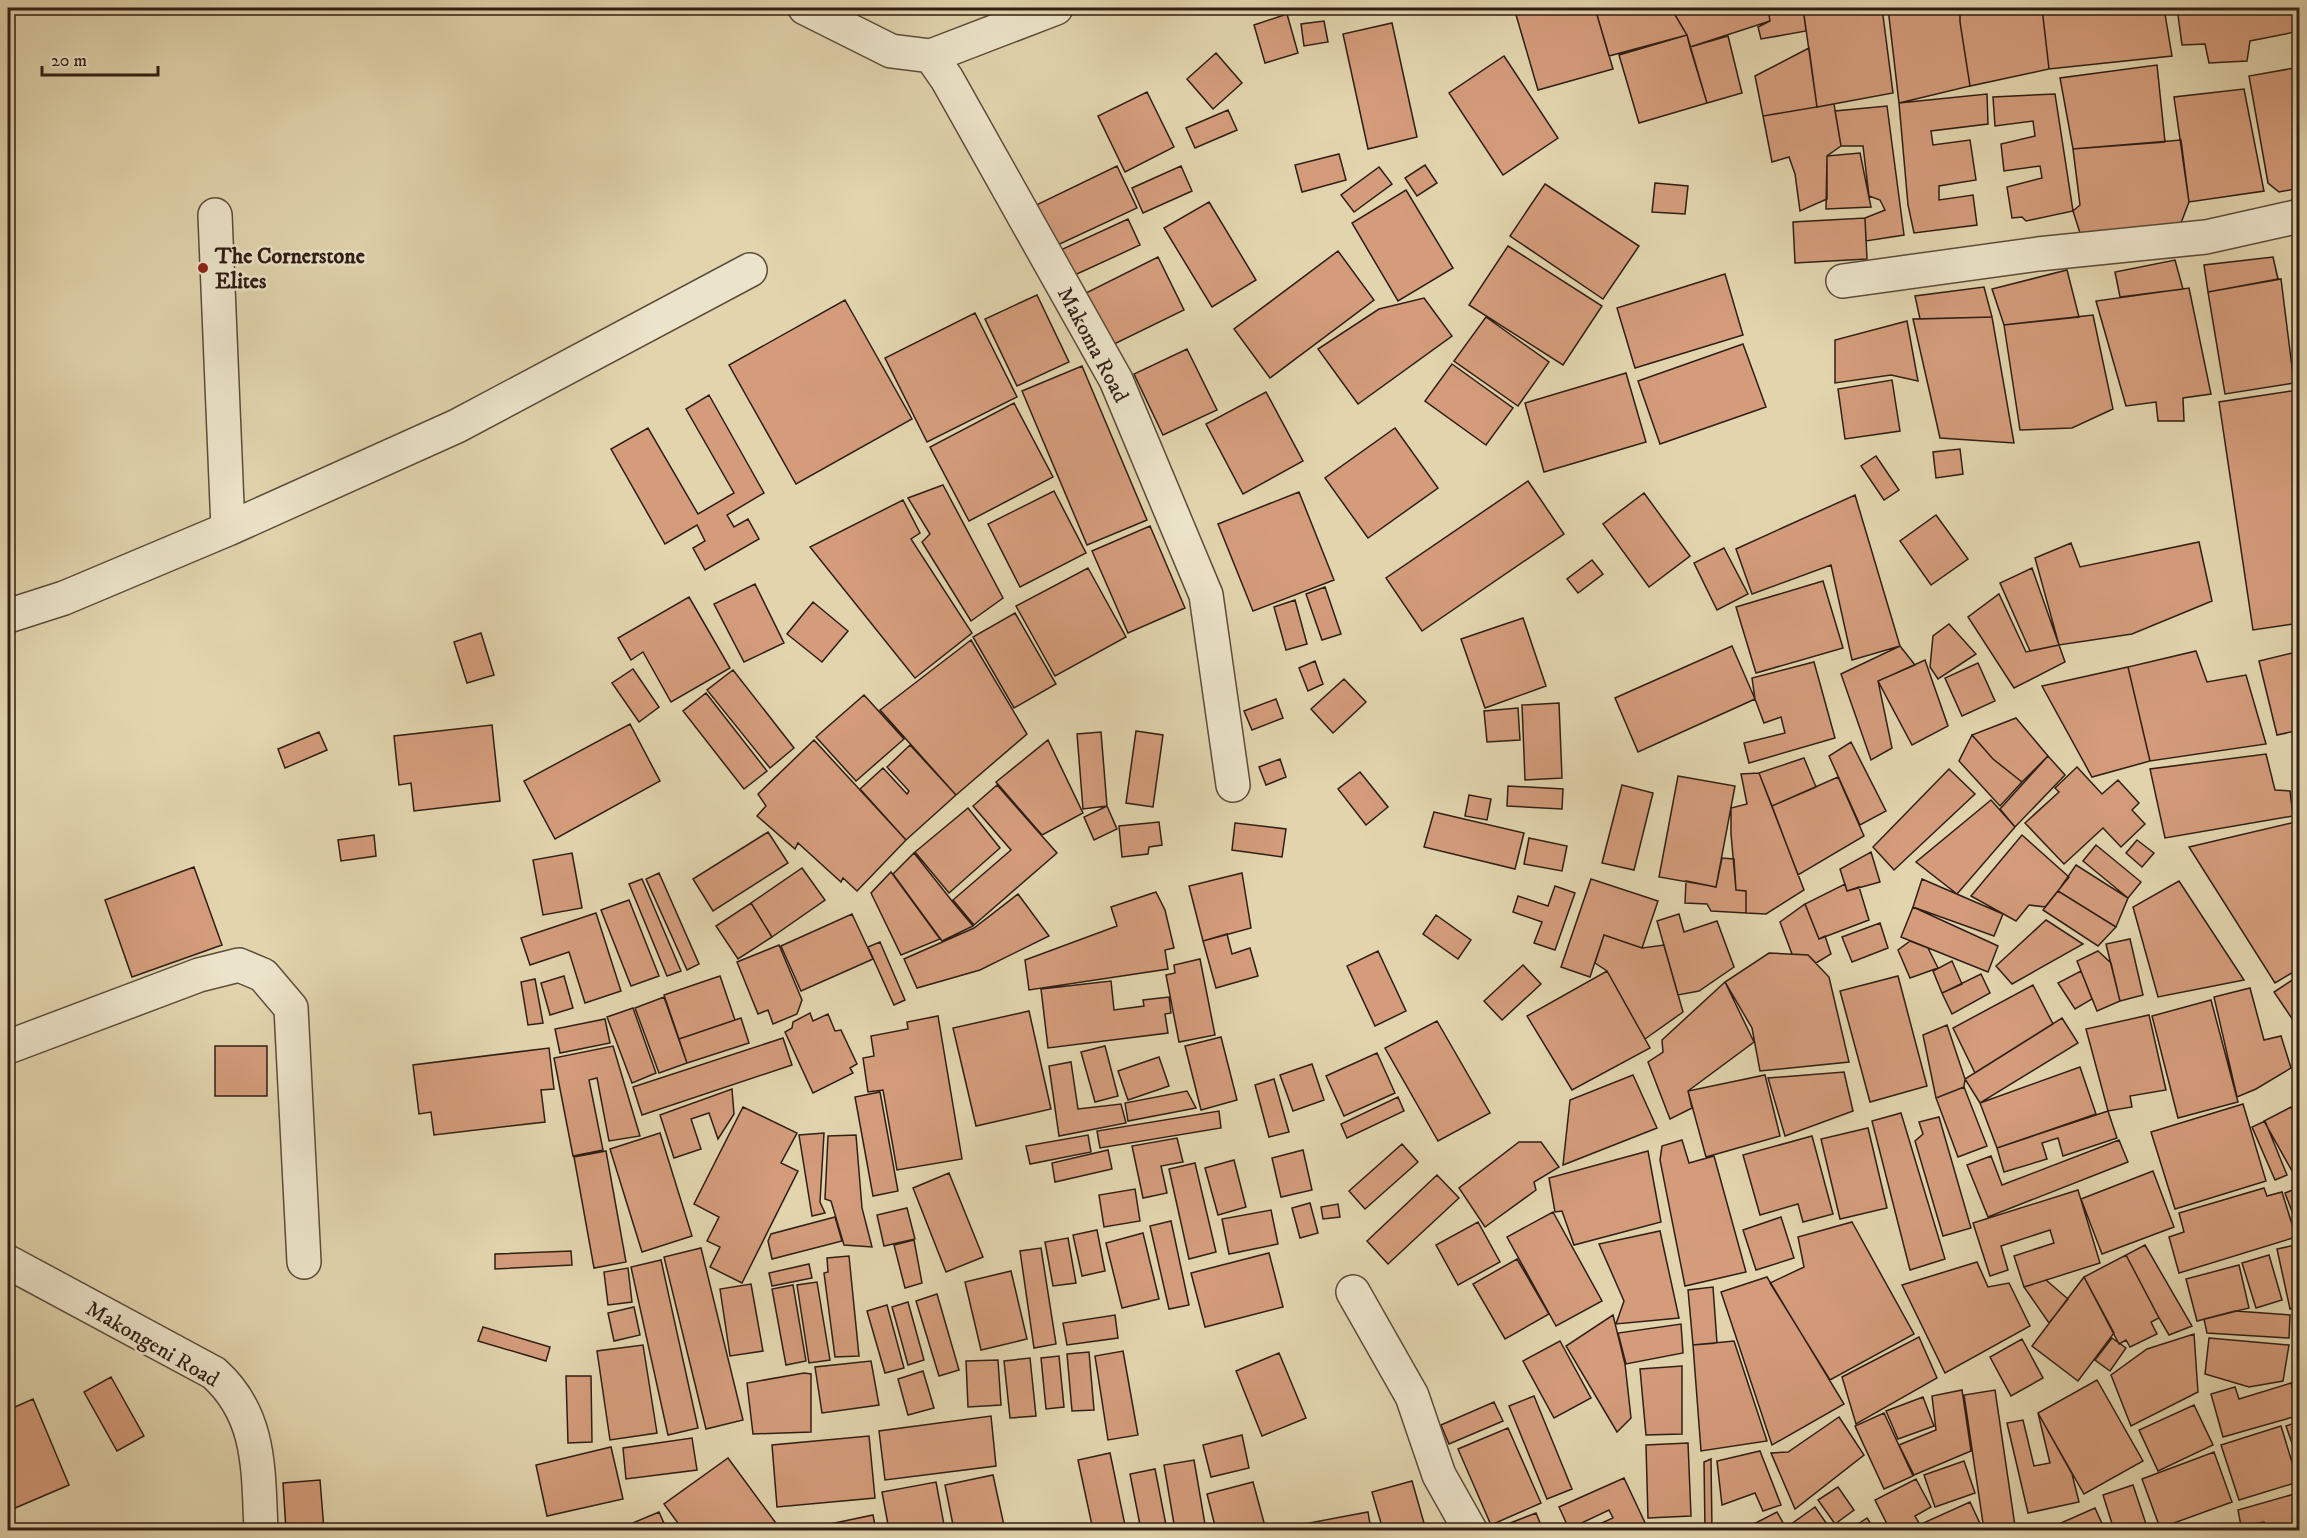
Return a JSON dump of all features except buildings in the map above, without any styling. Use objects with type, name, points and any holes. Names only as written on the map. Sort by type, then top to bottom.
[{"type":"street","points":[[805,8],[891,51],[931,56],[1056,8]]},
{"type":"street","name":"Makoma Road","points":[[931,56],[947,79],[1116,380],[1206,595],[1233,785]]},
{"type":"street","points":[[215,215],[228,529]]},
{"type":"street","points":[[1843,281],[2038,255],[2206,237],[2300,216]]},
{"type":"street","points":[[8,616],[64,598],[228,529],[457,426],[750,270]]},
{"type":"street","points":[[8,1047],[199,975],[239,965],[263,975],[291,1008],[304,1262]]},
{"type":"street","name":"Makongeni Road","points":[[8,1262],[214,1373],[228,1386],[250,1428],[257,1450],[261,1530]]},
{"type":"street","points":[[1353,1292],[1412,1396],[1438,1475],[1470,1530]]},
{"type":"place","name":"The Cornerstone Elites","points":[[203,268]]}]
